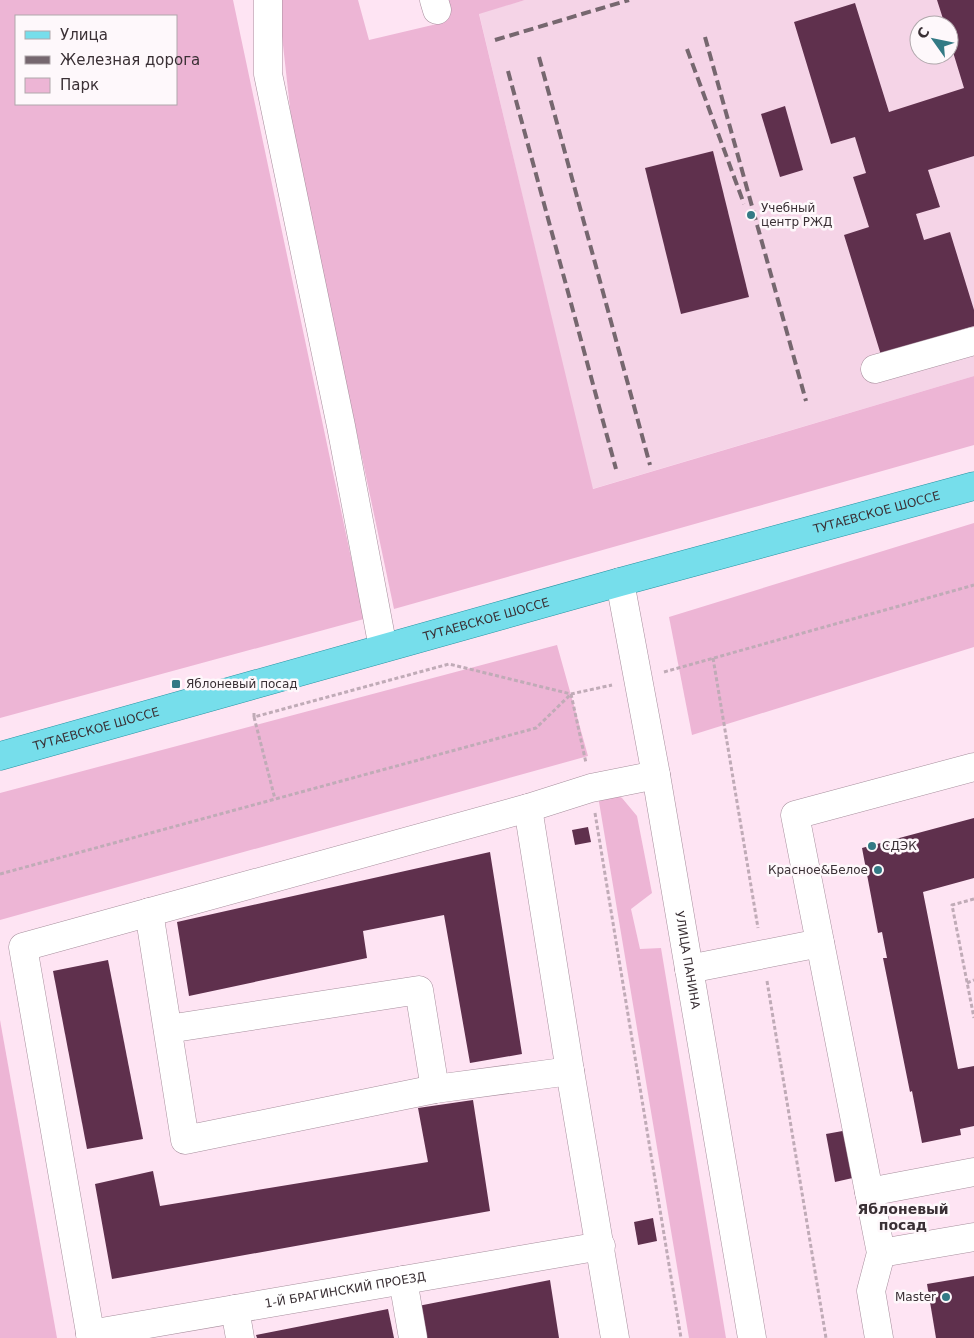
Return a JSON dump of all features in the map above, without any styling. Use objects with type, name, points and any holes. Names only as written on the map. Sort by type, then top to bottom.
[{"type":"main road","name":"ТУТАЕВСКОЕ ШОССЕ","points":[[0,756],[620,582],[974,486]]},
{"type":"street","points":[[268,0],[268,74],[341,426],[383,648]]},
{"type":"street","points":[[875,369],[974,341]]},
{"type":"street","name":"УЛИЦА ПАНИНА","points":[[620,582],[656,775],[752,1338]]},
{"type":"street","points":[[879,1338],[871,1291],[881,1253],[795,815],[974,767]]},
{"type":"street","points":[[90,1336],[23,947],[528,808],[591,788],[656,775]]},
{"type":"street","points":[[528,808],[615,1338]]},
{"type":"street","points":[[149,912],[185,1140],[435,1089],[570,1071]]},
{"type":"street","points":[[689,969],[820,943]]},
{"type":"street","points":[[168,1029],[419,990],[435,1089]]},
{"type":"street","points":[[870,1192],[974,1172]]},
{"type":"street","points":[[881,1253],[974,1237]]},
{"type":"street","name":"1-Й БРАГИНСКИЙ ПРОЕЗД","points":[[90,1336],[600,1246]]},
{"type":"street","points":[[403,1280],[412,1338]]},
{"type":"street","points":[[235,1309],[240,1338]]},
{"type":"path","points":[[826,1338],[714,658],[974,586]]},
{"type":"path","points":[[254,717],[449,664],[571,694]]},
{"type":"path","points":[[248,686],[275,799]]},
{"type":"path","points":[[571,694],[591,788],[681,1338]]},
{"type":"path","points":[[0,874],[536,728],[571,694]]},
{"type":"path","points":[[974,899],[952,905],[974,1018]]},
{"type":"path","points":[[967,983],[974,980]]},
{"type":"shaded area","name":"Учебный центр РЖД","points":[[525,0],[974,0],[974,376],[592,489],[479,13]]},
{"type":"green space","points":[[0,0],[233,0],[364,619],[0,718]]},
{"type":"green space","points":[[278,0],[358,0],[369,40],[441,23],[434,0],[525,0],[479,14],[593,489],[974,376],[974,445],[394,609],[292,126]]},
{"type":"green space","points":[[974,523],[974,647],[692,735],[669,617]]},
{"type":"green space","points":[[572,641],[557,645],[588,756],[0,920],[0,793]]},
{"type":"green space","points":[[612,792],[622,798],[637,816],[652,893],[631,909],[640,949],[661,948],[726,1338],[689,1338],[598,796]]},
{"type":"green space","points":[[0,1020],[57,1338],[0,1338]]},
{"type":"building","points":[[937,0],[974,0],[974,156],[928,170],[940,207],[916,214],[924,240],[950,232],[974,310],[974,326],[881,355],[844,235],[869,227],[853,177],[866,173],[855,137],[831,144],[794,22],[855,3],[889,112],[964,88],[957,65],[959,65],[959,15],[942,15]]},
{"type":"building","points":[[785,106],[803,170],[780,177],[761,114]]},
{"type":"building","points":[[713,151],[749,297],[681,314],[645,168]]},
{"type":"building","points":[[974,818],[974,878],[923,892],[958,1069],[974,1066],[974,1126],[960,1129],[961,1135],[922,1143],[883,958],[887,958],[882,932],[878,933],[862,848]]},
{"type":"building","points":[[588,827],[591,842],[575,845],[572,830]]},
{"type":"building","points":[[490,852],[522,1054],[470,1063],[444,915],[363,931],[367,958],[189,996],[177,922]]},
{"type":"building","points":[[108,960],[143,1139],[87,1149],[53,971]]},
{"type":"building","points":[[473,1100],[490,1211],[112,1279],[95,1184],[153,1171],[160,1206],[428,1162],[418,1108]]},
{"type":"building","points":[[848,1130],[857,1177],[835,1182],[826,1134]]},
{"type":"building","points":[[653,1218],[657,1241],[638,1245],[634,1222]]},
{"type":"building","points":[[974,1276],[974,1338],[936,1338],[927,1284]]},
{"type":"building","points":[[550,1280],[559,1338],[424,1338],[418,1306]]},
{"type":"building","points":[[388,1309],[394,1338],[257,1338],[256,1335]]},
{"type":"railway","points":[[495,40],[629,0]]},
{"type":"railway","points":[[705,37],[806,401]]},
{"type":"railway","points":[[687,49],[744,204]]},
{"type":"railway","points":[[539,57],[650,465]]},
{"type":"railway","points":[[508,71],[616,469]]},
{"type":"place","name":"Учебный центр РЖД","points":[[751,215]]},
{"type":"place","name":"Яблоневый посад","points":[[176,684]]},
{"type":"place","name":"СДЭК","points":[[872,846]]},
{"type":"place","name":"Красное&Белое","points":[[878,870]]},
{"type":"place","name":"Master","points":[[946,1297]]},
{"type":"district","name":"Яблоневый посад","points":[[903,1218]]}]
